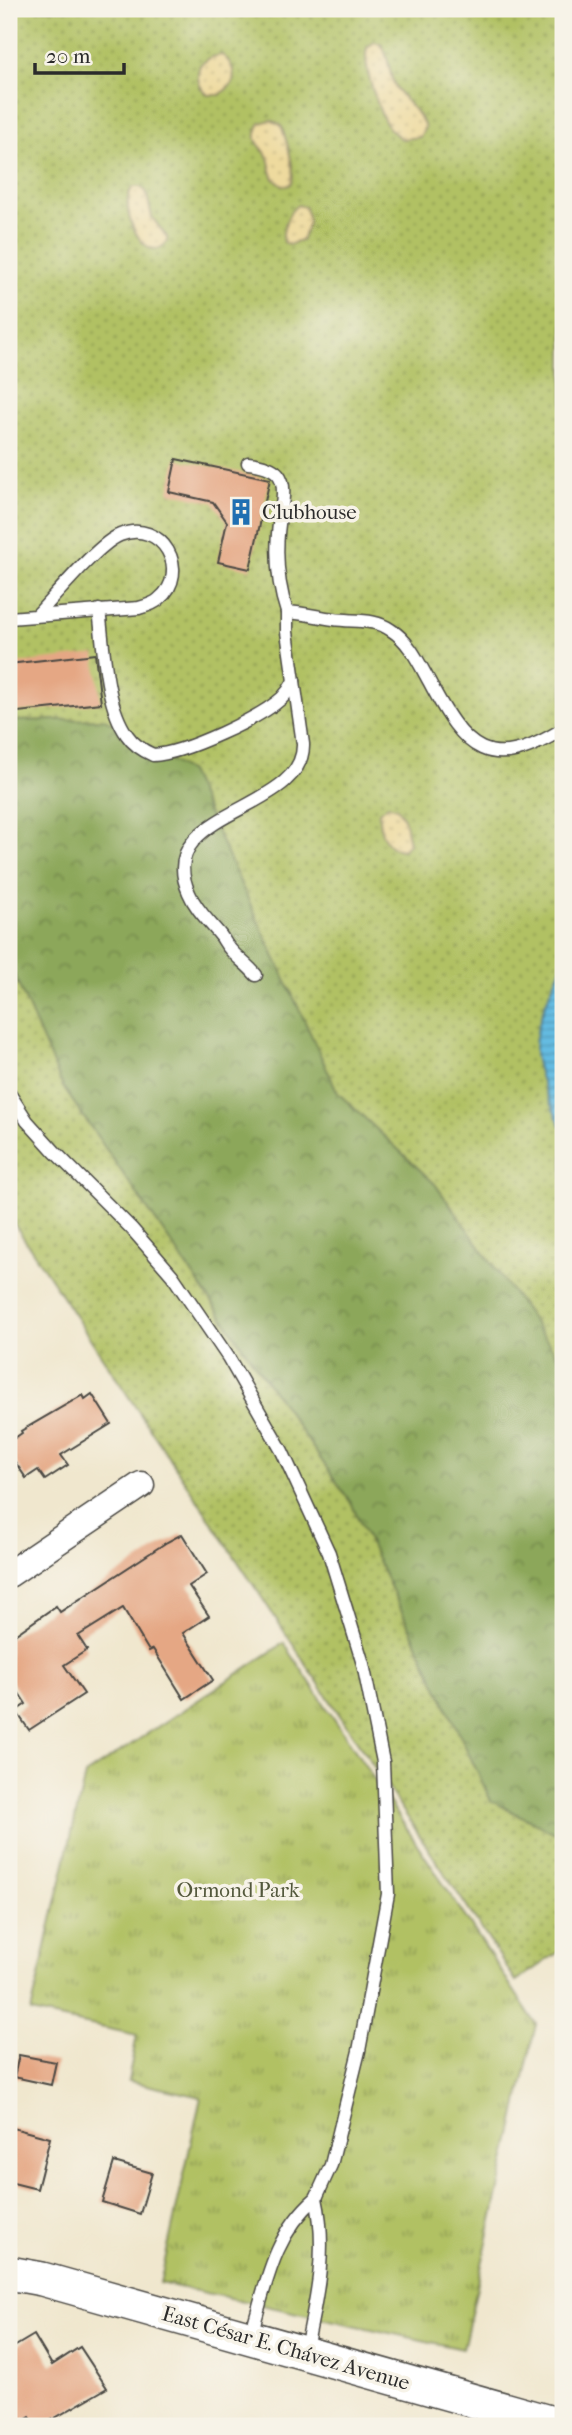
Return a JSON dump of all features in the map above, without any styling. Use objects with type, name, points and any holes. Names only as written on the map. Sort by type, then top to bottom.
[{"type":"street","points":[[9,1574],[141,1485]]},
{"type":"street","name":"East César E. Chávez Avenue","points":[[9,2273],[42,2279],[563,2426]]},
{"type":"lane","points":[[248,463],[269,468],[279,474],[282,482],[277,562],[287,612],[287,632],[303,755],[299,765],[277,788],[225,818],[193,841],[184,856],[182,869],[189,893],[208,923],[220,934],[231,951],[246,961],[256,975]]},
{"type":"lane","points":[[9,618],[139,608],[158,601],[167,592],[173,578],[167,547],[155,535],[140,531],[121,534],[105,543],[38,614]]},
{"type":"lane","points":[[99,610],[108,677],[116,710],[127,735],[153,755],[180,751],[223,732],[280,699],[294,680]]},
{"type":"lane","points":[[287,612],[366,621],[391,630],[401,637],[466,740],[478,747],[493,752],[513,752],[538,743],[563,729]]},
{"type":"lane","points":[[9,1093],[27,1121],[131,1227],[172,1275],[228,1357],[282,1451],[329,1553],[363,1664],[383,1762],[388,1894],[359,2051],[331,2165],[316,2198],[298,2214],[281,2241],[250,2338]]},
{"type":"lane","points":[[305,2353],[323,2249],[316,2198]]},
{"type":"green space","points":[[9,9],[563,9],[563,1949],[516,1981],[9,1216]]},
{"type":"green space","points":[[105,719],[189,772],[338,1093],[435,1184],[563,1363],[563,1837],[491,1801],[351,1503],[63,1087],[9,963],[9,721]]},
{"type":"green space","name":"Ormond Park","points":[[284,1643],[536,2024],[463,2349],[160,2283],[201,2097],[128,2081],[137,2035],[31,2012],[85,1775]]},
{"type":"sand","points":[[374,42],[381,44],[384,49],[395,86],[423,122],[425,127],[420,137],[402,139],[385,121],[372,89],[367,65],[367,48]]},
{"type":"sand","points":[[222,55],[232,68],[233,83],[220,95],[208,95],[199,81],[200,65],[211,57]]},
{"type":"sand","points":[[271,120],[281,125],[292,163],[292,182],[287,186],[274,178],[267,155],[256,139],[260,123]]},
{"type":"sand","points":[[133,187],[146,191],[152,217],[167,237],[167,242],[159,248],[150,248],[135,232],[128,208],[128,196]]},
{"type":"sand","points":[[298,205],[305,207],[309,222],[302,240],[289,245],[284,242],[284,227],[291,211]]},
{"type":"sand","points":[[388,805],[397,808],[404,818],[409,844],[402,850],[391,846],[381,831],[379,812]]},
{"type":"water","points":[[563,963],[563,1129],[542,1081],[536,1061],[535,1041],[549,995]]},
{"type":"building","name":"Clubhouse","points":[[176,459],[270,479],[250,569],[218,562],[227,522],[213,502],[169,492]]},
{"type":"building","points":[[95,654],[101,703],[9,713],[9,664]]},
{"type":"building","points":[[92,1394],[111,1424],[61,1455],[68,1465],[45,1480],[38,1470],[26,1478],[9,1453],[9,1442],[22,1433],[21,1431],[83,1395],[85,1399]]},
{"type":"building","points":[[182,1534],[207,1574],[189,1586],[209,1616],[183,1633],[213,1680],[184,1699],[153,1649],[149,1651],[123,1608],[78,1636],[87,1650],[64,1665],[84,1694],[29,1730],[16,1711],[26,1704],[9,1678],[9,1639],[56,1606],[60,1612]]},
{"type":"building","points":[[19,2055],[56,2062],[51,2085],[14,2077]]},
{"type":"building","points":[[9,2127],[50,2138],[37,2189],[9,2182]]},
{"type":"building","points":[[114,2162],[152,2173],[140,2214],[102,2202]]},
{"type":"building","points":[[34,2335],[52,2365],[80,2347],[107,2388],[41,2426],[36,2426],[30,2417],[15,2426],[9,2426],[9,2350]]},
{"type":"place","name":"Clubhouse","points":[[241,512]]}]
